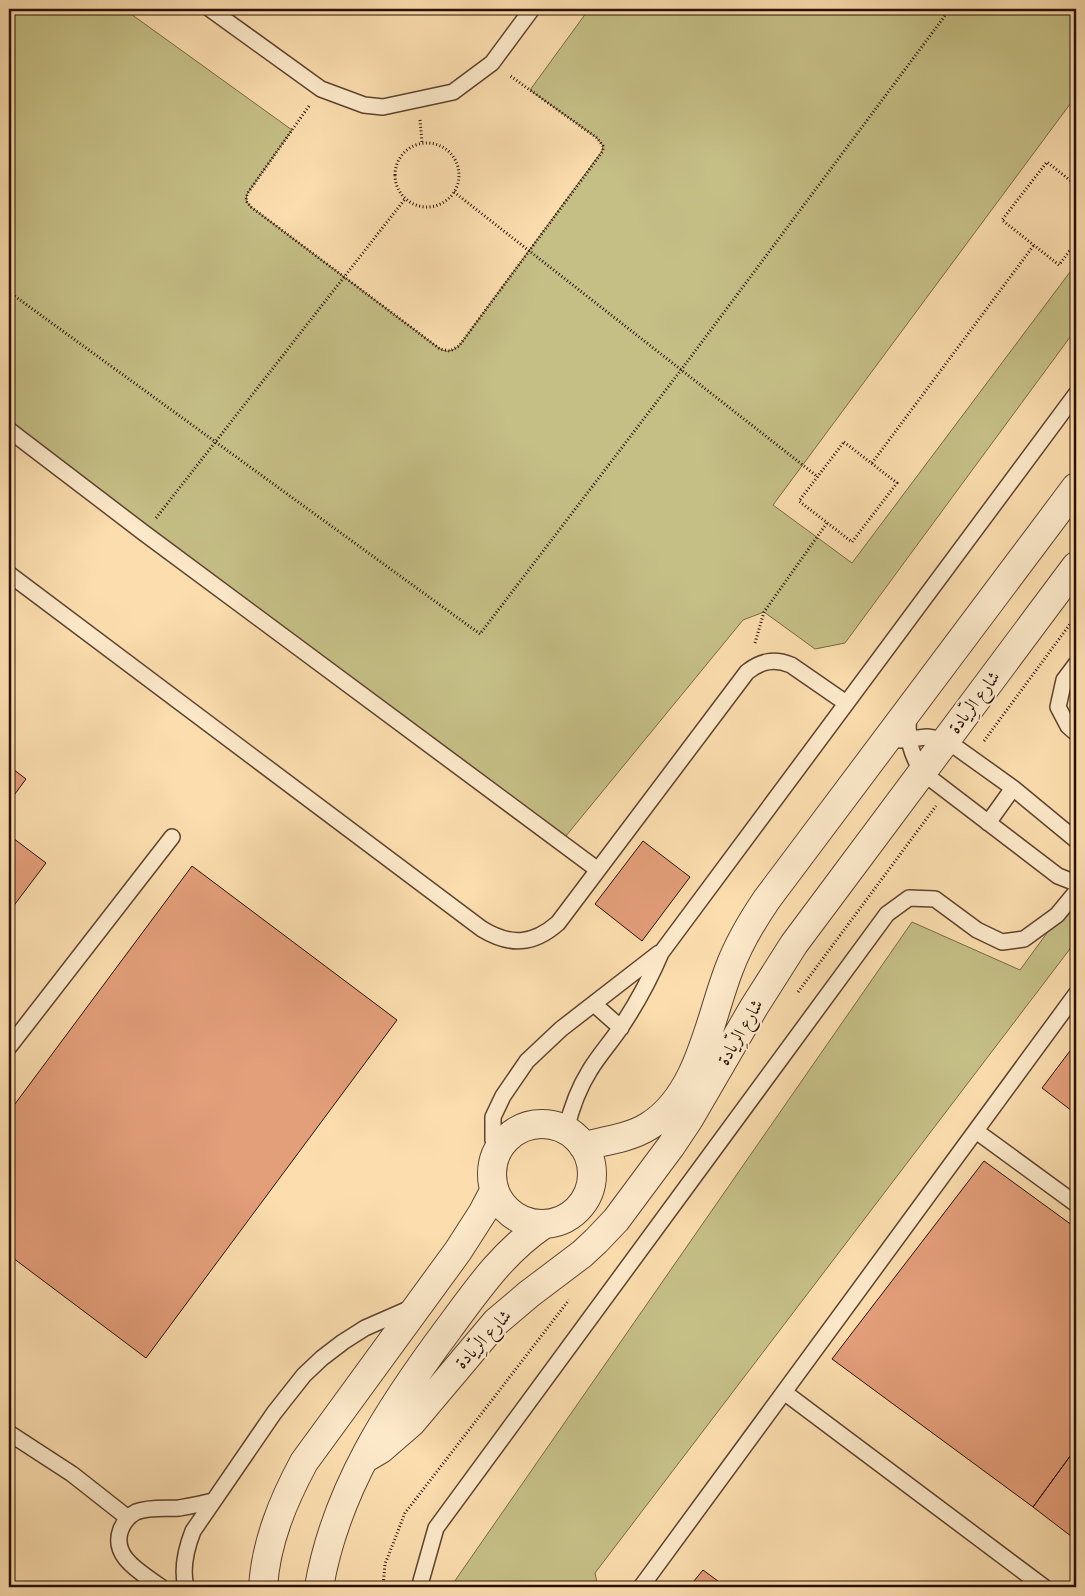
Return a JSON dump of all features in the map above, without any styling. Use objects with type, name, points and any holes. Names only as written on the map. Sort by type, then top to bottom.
[{"type":"street","name":"شارع الرِّيادة","points":[[575,1138],[636,1133],[650,1126],[674,1104],[686,1086],[695,1067],[729,968],[754,918],[766,899],[896,741],[909,710],[1076,487]]},
{"type":"street","name":"شارع الرِّيادة","points":[[364,1459],[381,1449],[411,1423],[496,1322],[582,1254],[616,1220],[689,1119],[754,1007],[789,952],[1076,566]]},
{"type":"street","points":[[544,1124],[552,1125],[575,1138],[590,1160],[592,1175],[590,1190],[582,1204],[572,1215],[558,1222],[543,1225],[530,1224],[513,1215],[500,1202],[494,1191],[491,1177],[492,1163],[497,1150],[507,1137],[520,1128],[544,1124]]},
{"type":"street","points":[[263,1587],[269,1547],[278,1518],[289,1489],[304,1462],[471,1232],[494,1191]]},
{"type":"street","name":"شارع الرِّيادة","points":[[319,1587],[324,1556],[334,1525],[364,1459],[404,1391],[483,1281],[510,1250],[543,1225]]},
{"type":"lane","points":[[210,9],[320,89],[364,106],[382,107],[453,92],[492,63],[532,9]]},
{"type":"lane","points":[[575,1138],[571,1110],[579,1090],[589,1071],[638,1002],[661,952],[1076,394]]},
{"type":"lane","points":[[9,430],[144,534],[598,870]]},
{"type":"lane","points":[[9,574],[474,923],[494,936],[508,940],[522,941],[536,938],[548,932],[558,923],[747,672],[756,665],[767,661],[783,662],[791,665],[846,703]]},
{"type":"lane","points":[[1076,664],[1064,680],[1058,707],[1068,726],[1076,733]]},
{"type":"lane","points":[[896,741],[927,738],[946,740],[1014,788],[1076,840]]},
{"type":"lane","points":[[896,741],[911,750],[922,772],[1058,876],[1076,883]]},
{"type":"lane","points":[[988,823],[1014,788]]},
{"type":"lane","points":[[9,1048],[172,837]]},
{"type":"lane","points":[[421,1587],[420,1581],[436,1528],[886,914],[909,898],[935,900],[977,930],[1002,942],[1024,939],[1057,915],[1076,892]]},
{"type":"lane","points":[[497,1150],[493,1140],[493,1117],[514,1078],[527,1061],[543,1044],[661,952]]},
{"type":"lane","points":[[641,1587],[1076,994]]},
{"type":"lane","points":[[594,1004],[621,1028]]},
{"type":"lane","points":[[976,1131],[1076,1204]]},
{"type":"lane","points":[[186,1587],[184,1564],[193,1530],[304,1374],[336,1347],[365,1328],[418,1305]]},
{"type":"lane","points":[[784,1392],[1044,1587]]},
{"type":"lane","points":[[9,1433],[72,1474],[128,1518]]},
{"type":"lane","points":[[160,1587],[128,1562],[123,1555],[119,1546],[119,1536],[122,1527],[128,1518],[136,1512],[180,1508],[213,1501]]},
{"type":"path","points":[[9,292],[480,634],[681,370],[950,9]]},
{"type":"path","points":[[320,89],[247,194],[246,201],[251,207],[440,350],[450,351],[459,346],[600,156],[603,146],[597,138],[492,63]]},
{"type":"path","points":[[422,142],[440,145],[454,157],[458,165],[459,174],[458,184],[454,192],[448,199],[432,207],[413,204],[405,200],[395,184],[395,166],[405,150],[422,142]]},
{"type":"path","points":[[1076,185],[1046,162],[1002,220],[1059,265],[1076,242]]},
{"type":"path","points":[[454,192],[818,476]]},
{"type":"path","points":[[144,534],[405,200]]},
{"type":"path","points":[[872,463],[1034,245]]},
{"type":"path","points":[[844,442],[872,463],[897,483],[852,542],[799,501],[844,442]]},
{"type":"path","points":[[747,672],[764,612],[827,523]]},
{"type":"shaded area","points":[[9,9],[124,9],[292,130],[247,194],[246,201],[251,207],[440,349],[448,351],[459,346],[602,151],[603,146],[597,138],[530,90],[589,9],[1076,9],[1076,96],[773,505],[852,563],[1076,264],[1076,329],[845,643],[815,649],[764,612],[743,620],[561,842],[9,430]]},
{"type":"shaded area","points":[[1076,893],[1076,941],[595,1573],[598,1587],[453,1587],[452,1585],[912,922],[1020,970]]},
{"type":"building","points":[[9,766],[26,779],[9,802]]},
{"type":"building","points":[[9,835],[46,863],[9,912]]},
{"type":"building","points":[[643,841],[690,877],[642,941],[595,904]]},
{"type":"building","points":[[192,866],[397,1020],[146,1358],[9,1255],[9,1112]]},
{"type":"building","points":[[1076,1043],[1076,1114],[1042,1088]]},
{"type":"building","points":[[984,1161],[1076,1228],[1076,1448],[1033,1507],[832,1359]]},
{"type":"building","points":[[1076,1448],[1076,1540],[1033,1507]]},
{"type":"building","points":[[703,1570],[726,1587],[689,1587]]}]
